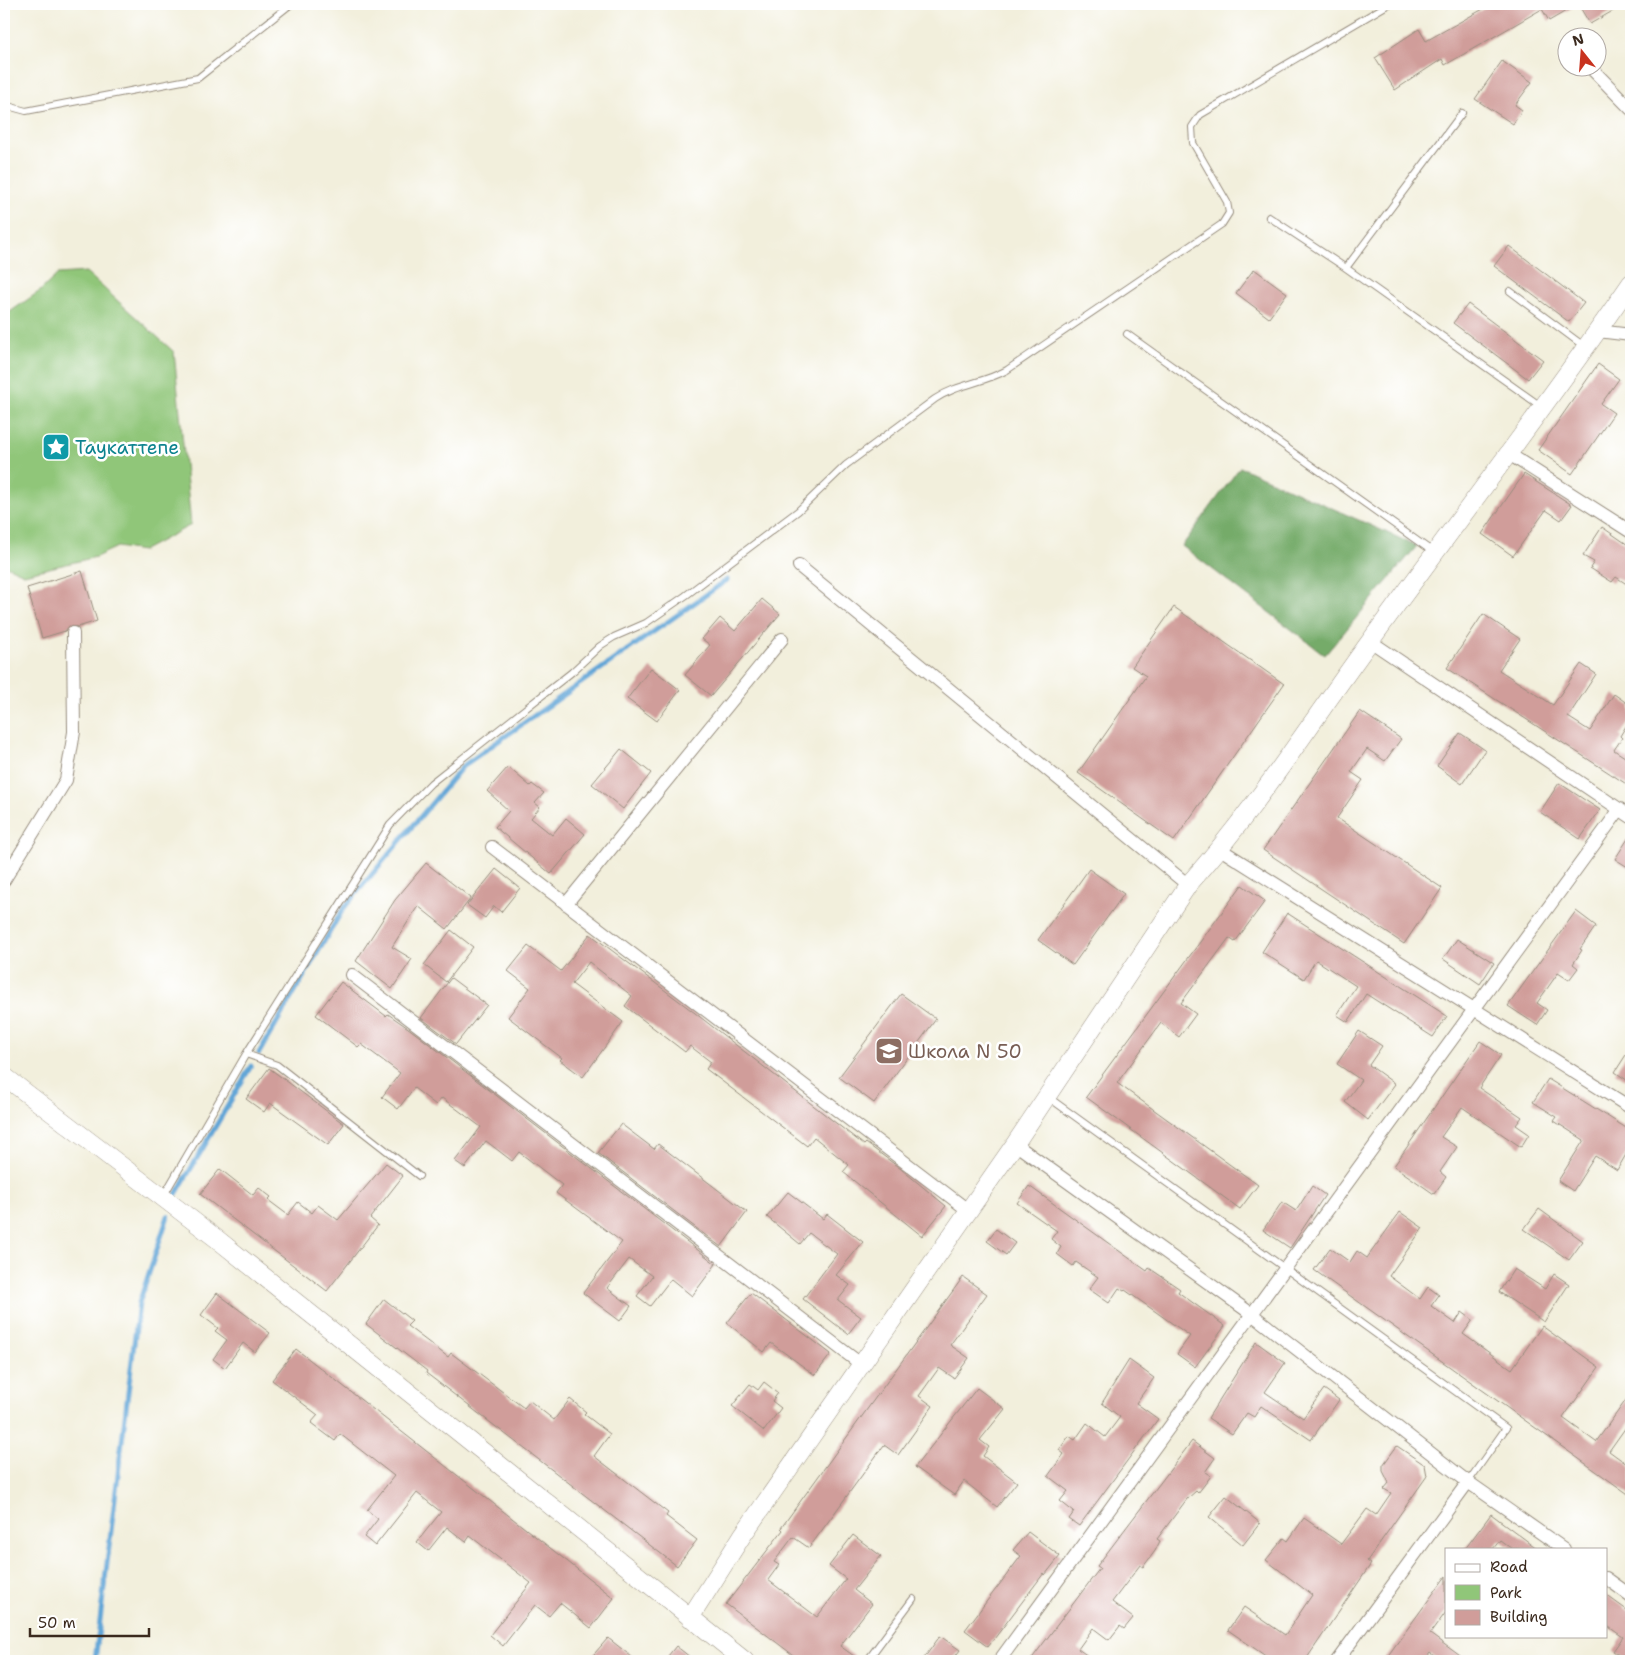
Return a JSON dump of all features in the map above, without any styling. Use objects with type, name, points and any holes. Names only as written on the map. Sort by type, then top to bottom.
[{"type":"street","points":[[1601,78],[1631,110]]},
{"type":"street","points":[[690,1618],[742,1536],[1015,1144],[1188,885],[1220,849],[1434,553],[1586,348],[1631,283]]},
{"type":"street","points":[[1598,331],[1631,335]]},
{"type":"street","points":[[1509,454],[1631,532]]},
{"type":"street","points":[[799,566],[1188,885]]},
{"type":"street","points":[[4,880],[66,780],[74,732],[73,633]]},
{"type":"street","points":[[566,904],[782,638]]},
{"type":"street","points":[[1370,641],[1631,817]]},
{"type":"street","points":[[998,1661],[1253,1315],[1620,809]]},
{"type":"street","points":[[492,847],[969,1211]]},
{"type":"street","points":[[1220,849],[1631,1108]]},
{"type":"street","points":[[352,975],[862,1365]]},
{"type":"street","points":[[4,1076],[218,1239],[745,1661]]},
{"type":"street","points":[[1015,1144],[1253,1315],[1468,1482],[1563,1548]]},
{"type":"street","points":[[1337,1661],[1468,1482]]},
{"type":"street","points":[[1608,1579],[1631,1596]]},
{"type":"lane","points":[[4,105],[26,111],[198,78],[291,4]]},
{"type":"lane","points":[[163,1197],[246,1054],[381,837],[431,783],[572,672],[600,646],[614,636],[646,623],[685,596],[798,510],[846,465],[934,399],[946,392],[1007,370],[1222,224],[1228,213],[1227,202],[1193,143],[1192,127],[1200,115],[1390,4]]},
{"type":"lane","points":[[1346,268],[1462,113]]},
{"type":"lane","points":[[1269,217],[1346,268],[1542,408]]},
{"type":"lane","points":[[1510,291],[1586,348]]},
{"type":"lane","points":[[1126,334],[1434,553]]},
{"type":"lane","points":[[246,1054],[277,1065],[419,1176]]},
{"type":"lane","points":[[1047,1096],[1506,1428],[1468,1482]]},
{"type":"lane","points":[[867,1661],[913,1599]]},
{"type":"green space","points":[[86,272],[174,352],[191,525],[142,551],[117,547],[96,557],[24,574],[4,565],[4,316],[40,291],[58,274]]},
{"type":"green space","points":[[1240,467],[1417,546],[1325,655],[1182,546]]},
{"type":"building","points":[[1492,4],[1578,4],[1549,21],[1542,9],[1445,65],[1442,59],[1395,90],[1375,58],[1419,29],[1426,41]]},
{"type":"building","points":[[1578,4],[1625,4],[1590,24]]},
{"type":"building","points":[[1502,61],[1532,82],[1515,105],[1522,110],[1513,124],[1475,99]]},
{"type":"building","points":[[1509,246],[1584,303],[1569,322],[1494,266]]},
{"type":"building","points":[[1254,269],[1287,293],[1269,318],[1236,293]]},
{"type":"building","points":[[1468,304],[1543,360],[1528,379],[1453,323]]},
{"type":"building","points":[[1598,364],[1619,379],[1601,404],[1614,413],[1572,474],[1538,450]]},
{"type":"building","points":[[1524,474],[1572,505],[1561,520],[1546,510],[1513,556],[1482,534]]},
{"type":"building","points":[[1602,527],[1631,547],[1631,587],[1616,577],[1612,582],[1590,568],[1594,562],[1583,556]]},
{"type":"building","points":[[82,571],[97,621],[78,627],[69,626],[65,631],[42,638],[27,588]]},
{"type":"building","points":[[762,599],[780,614],[711,696],[685,675],[710,645],[702,639],[720,618],[735,631]]},
{"type":"building","points":[[1174,607],[1284,684],[1174,841],[1078,773],[1146,676],[1132,667]]},
{"type":"building","points":[[1483,614],[1520,639],[1499,670],[1553,705],[1581,664],[1596,674],[1568,717],[1590,731],[1614,694],[1631,706],[1631,718],[1614,750],[1631,761],[1631,787],[1447,668]]},
{"type":"building","points":[[651,668],[680,690],[657,721],[627,699]]},
{"type":"building","points":[[1360,711],[1401,739],[1385,761],[1367,749],[1351,772],[1363,780],[1337,818],[1442,888],[1404,944],[1263,850]]},
{"type":"building","points":[[1460,733],[1485,750],[1462,784],[1437,766]]},
{"type":"building","points":[[621,749],[651,773],[623,809],[592,784]]},
{"type":"building","points":[[508,767],[530,786],[532,784],[544,793],[535,803],[540,807],[531,818],[552,835],[566,818],[585,834],[551,874],[495,827],[509,811],[487,791]]},
{"type":"building","points":[[1559,783],[1600,810],[1580,839],[1540,812]]},
{"type":"building","points":[[1631,834],[1631,869],[1615,859]]},
{"type":"building","points":[[426,863],[471,898],[447,929],[418,906],[392,947],[412,959],[392,989],[356,961],[395,900]]},
{"type":"building","points":[[496,869],[520,888],[501,912],[494,906],[485,918],[467,905]]},
{"type":"building","points":[[1089,869],[1124,894],[1073,965],[1038,940]]},
{"type":"building","points":[[1242,885],[1265,901],[1235,942],[1229,938],[1181,1003],[1196,1014],[1179,1037],[1161,1023],[1117,1083],[1258,1185],[1240,1209],[1086,1097]]},
{"type":"building","points":[[1576,911],[1596,926],[1580,949],[1582,950],[1573,964],[1578,968],[1569,980],[1558,973],[1537,1003],[1547,1010],[1537,1025],[1508,1006]]},
{"type":"building","points":[[1287,913],[1447,1016],[1433,1037],[1366,994],[1348,1022],[1337,1015],[1356,986],[1316,960],[1304,979],[1262,952]]},
{"type":"building","points":[[451,930],[473,947],[446,982],[424,965]]},
{"type":"building","points":[[590,934],[864,1145],[866,1143],[901,1169],[946,1206],[922,1236],[843,1172],[849,1165],[814,1137],[807,1146],[706,1069],[711,1062],[690,1046],[685,1052],[625,1006],[632,996],[589,962],[572,984],[623,1022],[583,1077],[560,1060],[562,1058],[508,1017],[530,988],[508,971],[528,946],[561,971]]},
{"type":"building","points":[[1457,939],[1494,963],[1480,984],[1443,959]]},
{"type":"building","points":[[451,978],[487,1005],[456,1044],[421,1018]]},
{"type":"building","points":[[341,982],[386,1016],[388,1014],[411,1030],[716,1264],[692,1296],[671,1279],[650,1306],[637,1296],[652,1276],[629,1259],[607,1288],[631,1306],[620,1321],[583,1293],[622,1242],[556,1193],[562,1185],[519,1152],[512,1161],[486,1141],[465,1168],[455,1161],[481,1127],[442,1098],[436,1105],[414,1088],[398,1109],[382,1097],[400,1073],[361,1044],[358,1047],[316,1015]]},
{"type":"building","points":[[901,994],[936,1019],[874,1103],[839,1077]]},
{"type":"building","points":[[1359,1031],[1382,1046],[1369,1065],[1395,1084],[1368,1120],[1345,1102],[1361,1080],[1337,1064]]},
{"type":"building","points":[[1480,1041],[1501,1055],[1479,1088],[1522,1117],[1516,1125],[1529,1134],[1521,1147],[1462,1107],[1441,1137],[1457,1147],[1440,1172],[1446,1177],[1434,1194],[1394,1166]]},
{"type":"building","points":[[1631,1047],[1631,1083],[1615,1072]]},
{"type":"building","points":[[269,1068],[344,1124],[328,1145],[270,1103],[264,1112],[246,1099]]},
{"type":"building","points":[[1548,1079],[1631,1131],[1631,1146],[1617,1170],[1595,1156],[1573,1191],[1558,1181],[1584,1140],[1554,1121],[1557,1117],[1533,1102]]},
{"type":"building","points":[[621,1124],[654,1149],[658,1144],[747,1212],[721,1247],[598,1153]]},
{"type":"building","points":[[386,1163],[403,1176],[370,1218],[378,1225],[327,1291],[200,1194],[220,1169],[253,1195],[259,1188],[271,1197],[268,1200],[288,1215],[298,1202],[312,1213],[318,1205],[338,1220]]},
{"type":"building","points":[[1029,1186],[1147,1271],[1149,1268],[1180,1289],[1178,1292],[1225,1326],[1195,1367],[1177,1354],[1190,1336],[1125,1290],[1119,1288],[1109,1303],[1089,1289],[1098,1277],[1076,1262],[1073,1266],[1057,1254],[1061,1247],[1051,1239],[1057,1231],[1017,1203]]},
{"type":"building","points":[[1312,1186],[1325,1195],[1290,1248],[1263,1230],[1282,1202],[1296,1211]]},
{"type":"building","points":[[788,1192],[823,1219],[827,1214],[863,1242],[836,1275],[850,1285],[838,1300],[861,1317],[848,1334],[803,1299],[837,1254],[809,1233],[800,1244],[767,1217]]},
{"type":"building","points":[[1539,1209],[1583,1241],[1569,1260],[1524,1229]]},
{"type":"building","points":[[1400,1212],[1423,1228],[1389,1276],[1420,1299],[1428,1287],[1439,1295],[1431,1306],[1455,1323],[1462,1312],[1473,1320],[1463,1334],[1512,1369],[1542,1326],[1599,1367],[1563,1418],[1596,1442],[1631,1393],[1631,1420],[1609,1451],[1631,1467],[1631,1496],[1314,1270],[1330,1248],[1350,1262],[1357,1251],[1367,1258]]},
{"type":"building","points":[[996,1229],[1015,1243],[1006,1255],[987,1241]]},
{"type":"building","points":[[1514,1269],[1545,1289],[1554,1274],[1569,1284],[1544,1322],[1499,1292]]},
{"type":"building","points":[[963,1277],[987,1294],[950,1345],[969,1358],[954,1378],[939,1368],[919,1396],[933,1406],[898,1455],[884,1445],[809,1548],[793,1537],[774,1562],[779,1565],[768,1580],[817,1617],[846,1579],[829,1566],[853,1535],[881,1556],[854,1590],[872,1604],[840,1646],[861,1661],[801,1661],[726,1604],[783,1530],[781,1528]]},
{"type":"building","points":[[217,1293],[270,1333],[255,1352],[243,1343],[225,1368],[213,1359],[227,1340],[215,1331],[218,1328],[201,1315]]},
{"type":"building","points":[[751,1293],[831,1354],[815,1375],[771,1343],[764,1352],[727,1323]]},
{"type":"building","points":[[384,1299],[412,1321],[407,1326],[448,1357],[451,1353],[524,1408],[530,1401],[554,1420],[570,1399],[586,1412],[584,1414],[610,1434],[594,1456],[668,1513],[666,1516],[697,1540],[677,1566],[426,1373],[427,1371],[366,1324]]},
{"type":"building","points":[[1256,1342],[1285,1363],[1265,1392],[1303,1418],[1324,1389],[1339,1400],[1311,1440],[1261,1406],[1254,1417],[1247,1413],[1232,1434],[1208,1418]]},
{"type":"building","points":[[296,1349],[614,1598],[591,1628],[560,1603],[549,1616],[535,1605],[503,1646],[490,1635],[531,1583],[470,1536],[466,1542],[447,1527],[428,1551],[417,1542],[441,1512],[417,1493],[375,1546],[364,1537],[378,1519],[367,1510],[394,1476],[340,1434],[335,1441],[311,1423],[318,1415],[272,1380]]},
{"type":"building","points":[[1129,1360],[1154,1378],[1136,1403],[1158,1419],[1079,1526],[1069,1519],[1074,1512],[1060,1501],[1068,1491],[1048,1476],[1064,1454],[1059,1450],[1069,1436],[1075,1440],[1087,1423],[1105,1437],[1120,1417],[1102,1403]]},
{"type":"building","points":[[764,1382],[778,1393],[772,1401],[781,1408],[764,1431],[732,1406],[750,1384],[758,1390]]},
{"type":"building","points":[[977,1388],[1005,1409],[980,1440],[989,1447],[983,1456],[1017,1482],[997,1507],[964,1481],[954,1495],[915,1467]]},
{"type":"building","points":[[1192,1441],[1215,1458],[1205,1472],[1211,1476],[1198,1493],[1196,1491],[1187,1499],[1157,1539],[1160,1541],[1155,1551],[1143,1567],[1140,1565],[1112,1602],[1133,1618],[1124,1629],[1120,1626],[1109,1640],[1093,1628],[1078,1649],[1095,1661],[1030,1661],[1100,1568],[1097,1566]]},
{"type":"building","points":[[1397,1446],[1425,1465],[1427,1476],[1367,1561],[1371,1564],[1305,1661],[1264,1661],[1267,1657],[1228,1630],[1244,1607],[1285,1635],[1312,1595],[1266,1560],[1284,1538],[1288,1541],[1304,1518],[1341,1544],[1367,1509],[1376,1515],[1391,1493],[1384,1489],[1389,1483],[1383,1471],[1383,1465]]},
{"type":"building","points":[[1226,1496],[1260,1523],[1243,1545],[1209,1517]]},
{"type":"building","points":[[1491,1514],[1537,1548],[1511,1548],[1500,1540],[1494,1548],[1466,1548]]},
{"type":"building","points":[[1028,1532],[1060,1556],[1045,1575],[1044,1573],[988,1647],[965,1630],[1021,1556],[1013,1550]]},
{"type":"building","points":[[1445,1577],[1445,1613],[1430,1634],[1467,1661],[1441,1661],[1430,1653],[1424,1661],[1384,1661]]},
{"type":"building","points":[[1608,1596],[1631,1613],[1631,1661],[1613,1651],[1623,1637],[1608,1626]]},
{"type":"building","points":[[940,1636],[960,1650],[952,1661],[922,1661]]},
{"type":"building","points":[[608,1638],[637,1661],[588,1661]]},
{"type":"building","points":[[676,1646],[695,1661],[664,1661]]},
{"type":"waterway","points":[[259,1053],[343,909],[463,766],[727,580]]},
{"type":"waterway","points":[[176,1194],[251,1066]]},
{"type":"waterway","points":[[95,1661],[139,1303],[168,1216]]},
{"type":"place","name":"Таукаттепе","points":[[56,447]]},
{"type":"place","name":"Школа N 50","points":[[889,1051]]}]
